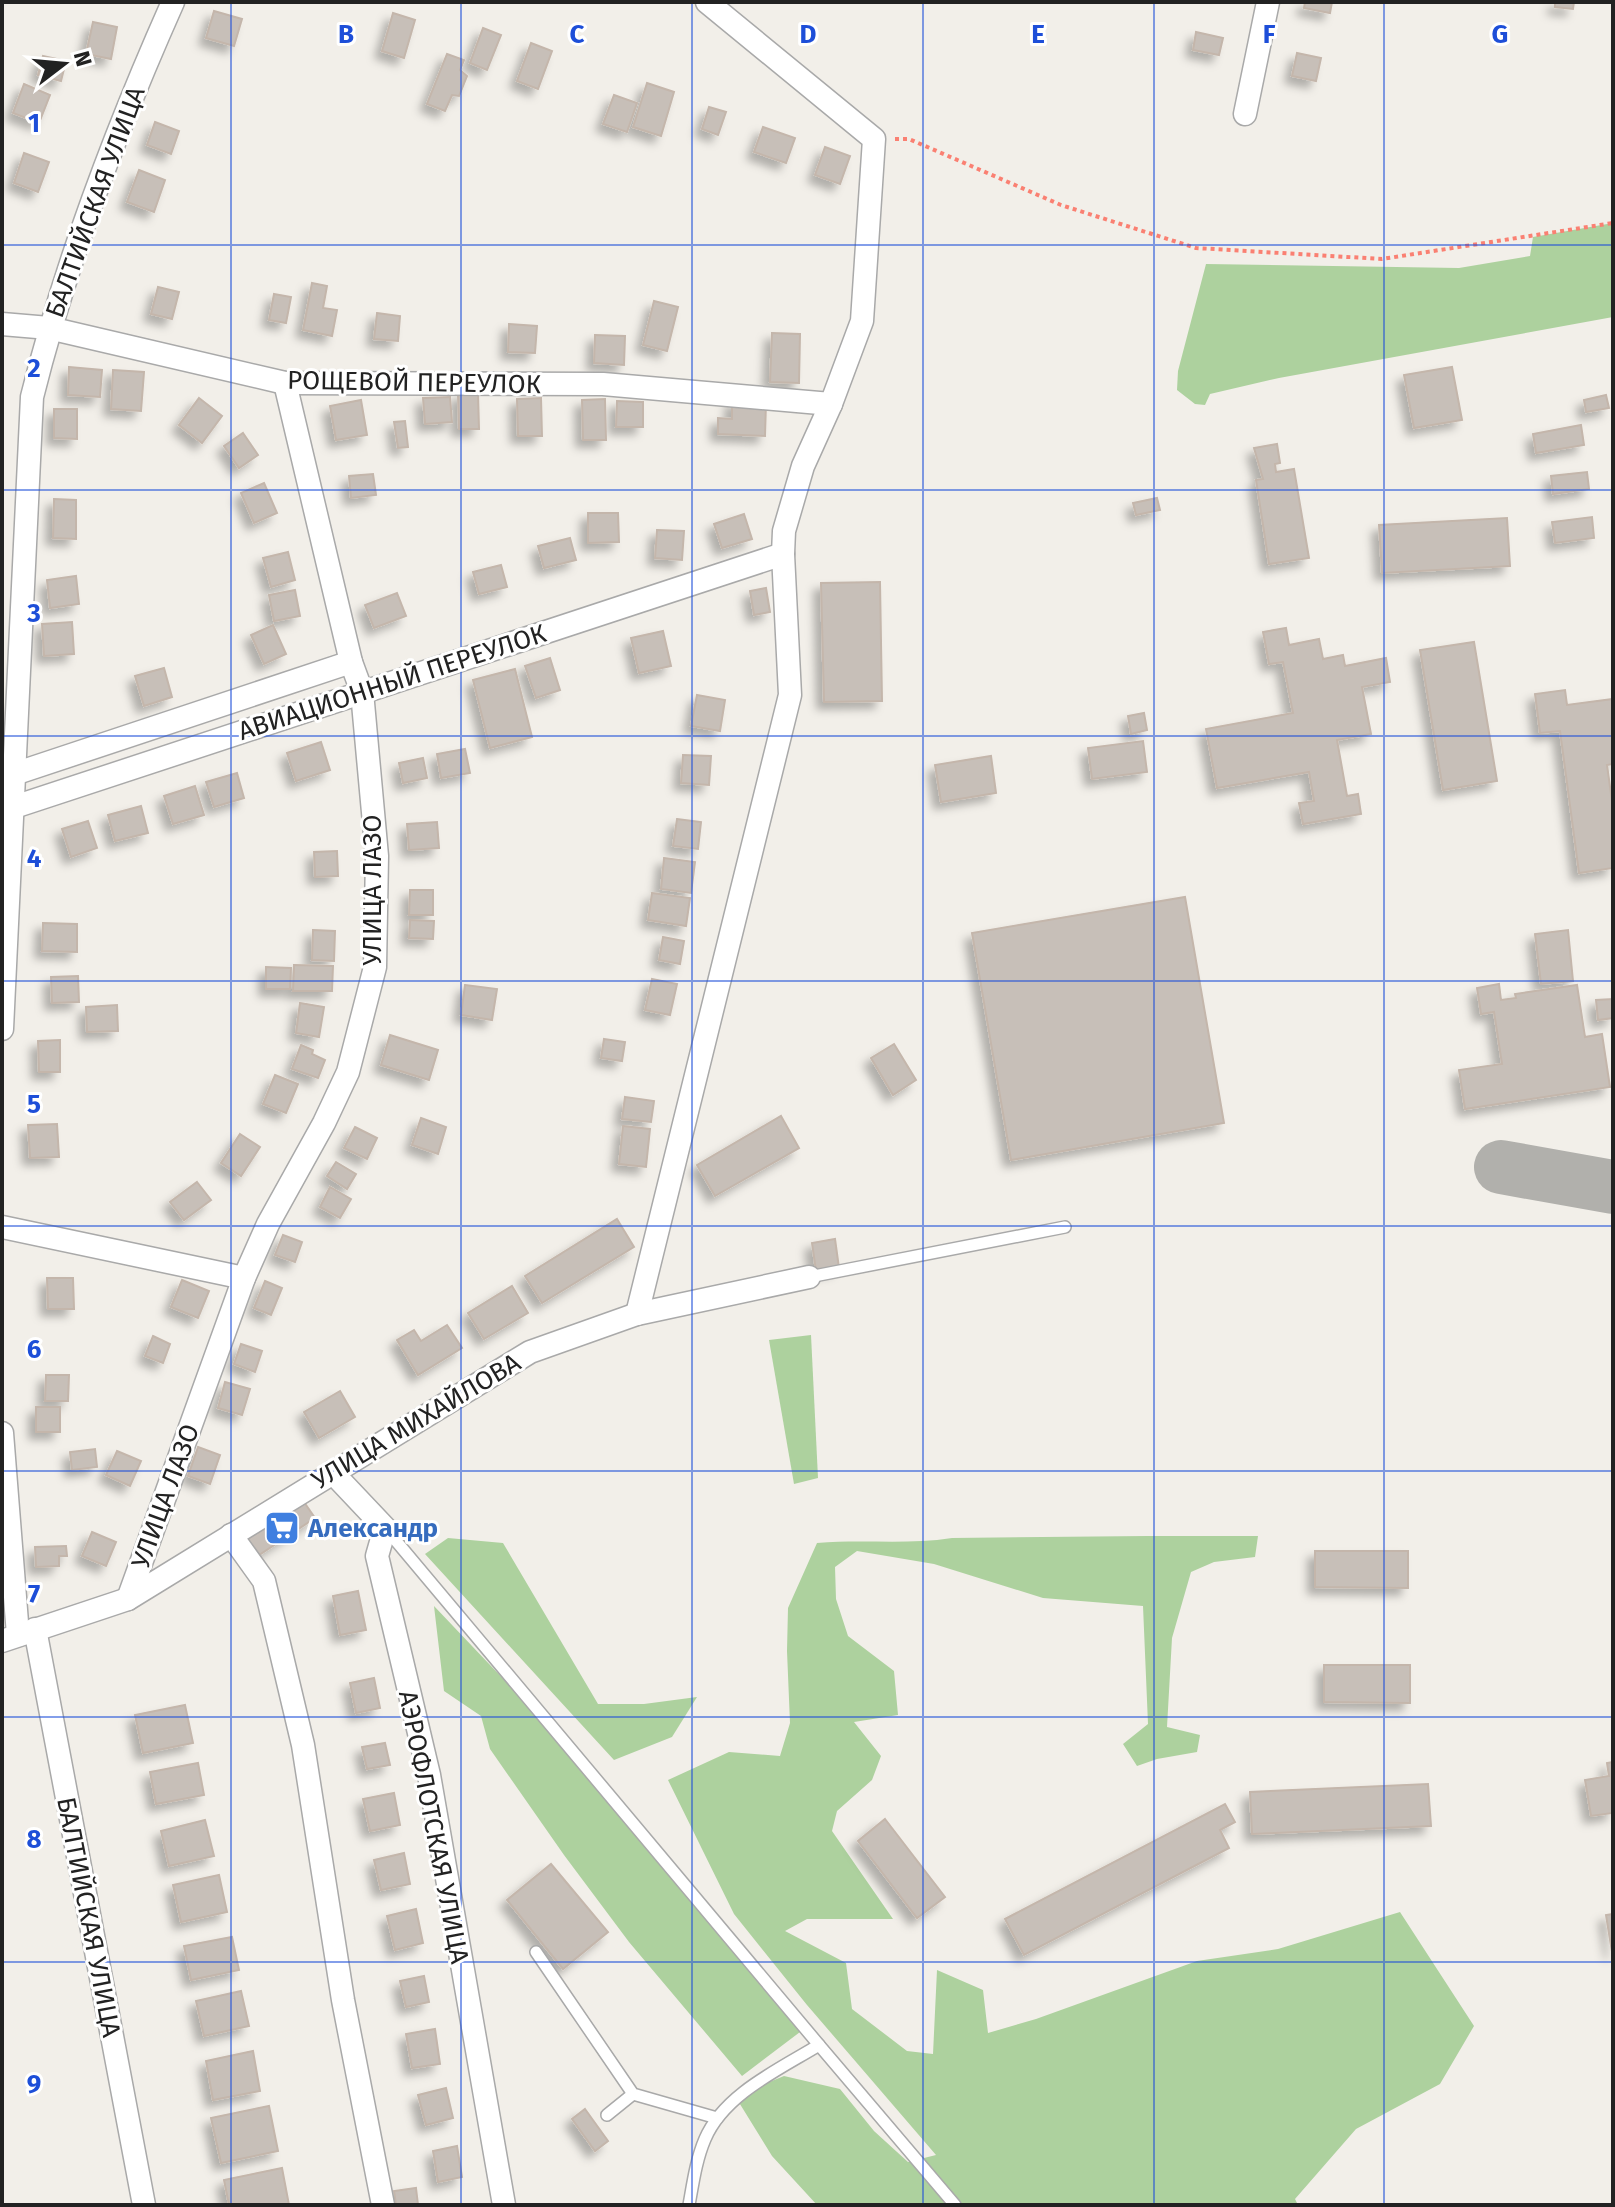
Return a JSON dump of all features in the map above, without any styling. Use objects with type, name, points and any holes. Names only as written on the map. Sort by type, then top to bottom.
[{"type":"street","name":"БАЛТИЙСКАЯ УЛИЦА","points":[[2,1029],[7,810],[14,774],[32,397],[49,328],[129,102],[173,2]]},
{"type":"street","points":[[637,1314],[790,695],[784,531],[803,466],[831,404],[862,321],[874,139],[707,2]]},
{"type":"street","points":[[1245,114],[1268,2]]},
{"type":"street","name":"РОЩЕВОЙ ПЕРЕУЛОК","points":[[2,324],[49,328],[285,383],[603,384],[831,404]]},
{"type":"street","name":"УЛИЦА ЛАЗО","points":[[128,1599],[244,1278],[268,1224],[324,1123],[348,1072],[375,967],[377,856],[362,692],[351,662],[285,383]]},
{"type":"street","name":"АВИАЦИОННЫЙ ПЕРЕУЛОК","points":[[7,810],[783,554]]},
{"type":"street","name":"АВИАЦИОННЫЙ ПЕРЕУЛОК","points":[[14,774],[351,662]]},
{"type":"street","points":[[2,1227],[244,1278]]},
{"type":"street","name":"УЛИЦА МИХАЙЛОВА","points":[[18,1635],[128,1599],[530,1352],[637,1314],[809,1277]]},
{"type":"street","name":"БАЛТИЙСКАЯ УЛИЦА","points":[[2,1433],[18,1635],[144,2205]]},
{"type":"street","points":[[332,1472],[385,1528]]},
{"type":"street","name":"АЭРОФЛОТСКАЯ УЛИЦА","points":[[385,1528],[377,1556],[429,1775],[504,2205]]},
{"type":"street","points":[[231,1535],[264,1581],[303,1745],[343,2000],[383,2205]]},
{"type":"lane","points":[[809,1277],[1065,1227]]},
{"type":"lane","points":[[385,1528],[955,2205]]},
{"type":"lane","points":[[536,1952],[633,2094],[717,2118]]},
{"type":"lane","points":[[689,2205],[705,2138],[717,2118],[746,2091],[819,2045]]},
{"type":"lane","points":[[607,2115],[633,2094]]},
{"type":"path","points":[[874,139],[909,139],[1061,205],[1196,248],[1382,259],[1613,223]]},
{"type":"green space","points":[[1613,223],[1613,317],[1279,378],[1210,394],[1205,405],[1195,404],[1177,390],[1178,371],[1206,264],[1459,268],[1530,256],[1533,237]]},
{"type":"green space","points":[[811,1335],[818,1478],[794,1484],[769,1340]]},
{"type":"green space","points":[[1258,1536],[1255,1557],[1214,1562],[1191,1572],[1172,1638],[1167,1727],[1200,1735],[1197,1752],[1137,1766],[1123,1744],[1148,1724],[1143,1606],[1043,1598],[934,1564],[857,1551],[835,1567],[836,1599],[848,1636],[894,1671],[898,1715],[854,1722],[881,1756],[872,1780],[837,1811],[832,1831],[893,1919],[807,1919],[785,1931],[846,1963],[852,2009],[907,2051],[933,2054],[937,1970],[983,1990],[988,2033],[1197,1961],[1278,1949],[1400,1912],[1474,2026],[1440,2084],[1356,2129],[1295,2199],[1298,2205],[817,2205],[772,2156],[735,2096],[784,2076],[840,2089],[874,2131],[908,2162],[936,2155],[807,2005],[734,1914],[668,1780],[729,1752],[780,1756],[790,1723],[788,1608],[817,1543]]},
{"type":"green space","points":[[448,1538],[503,1543],[598,1704],[644,1704],[697,1697],[672,1737],[614,1760],[425,1554]]},
{"type":"green space","points":[[434,1606],[625,1807],[800,2032],[742,2076],[629,1942],[564,1855],[490,1749],[481,1716],[444,1691]]},
{"type":"building","points":[[1305,2],[1332,2],[1330,13],[1304,8]]},
{"type":"building","points":[[1555,2],[1574,2],[1573,9],[1555,7]]},
{"type":"building","points":[[214,11],[242,19],[234,46],[206,38]]},
{"type":"building","points":[[393,13],[415,20],[404,58],[382,51]]},
{"type":"building","points":[[93,22],[117,27],[111,59],[86,54]]},
{"type":"building","points":[[483,28],[501,35],[487,70],[470,63]]},
{"type":"building","points":[[1196,32],[1223,38],[1219,55],[1193,50]]},
{"type":"building","points":[[531,43],[552,51],[538,89],[517,81]]},
{"type":"building","points":[[1297,53],[1321,58],[1316,81],[1292,76]]},
{"type":"building","points":[[447,54],[464,60],[460,70],[467,76],[459,96],[452,95],[445,111],[427,104]]},
{"type":"building","points":[[43,56],[66,61],[61,81],[38,75]]},
{"type":"building","points":[[647,83],[674,92],[661,136],[633,127]]},
{"type":"building","points":[[24,84],[50,95],[39,123],[13,113]]},
{"type":"building","points":[[614,95],[637,103],[627,132],[603,124]]},
{"type":"building","points":[[709,107],[726,112],[718,135],[702,129]]},
{"type":"building","points":[[155,122],[179,131],[171,154],[147,145]]},
{"type":"building","points":[[763,127],[795,138],[786,163],[754,152]]},
{"type":"building","points":[[825,147],[850,156],[840,184],[815,175]]},
{"type":"building","points":[[24,153],[49,162],[38,192],[14,183]]},
{"type":"building","points":[[139,170],[165,180],[154,212],[127,202]]},
{"type":"building","points":[[312,283],[327,286],[323,308],[337,310],[332,336],[303,330]]},
{"type":"building","points":[[158,287],[179,292],[172,319],[151,314]]},
{"type":"building","points":[[274,294],[291,297],[286,323],[269,320]]},
{"type":"building","points":[[654,301],[678,307],[667,351],[643,345]]},
{"type":"building","points":[[377,313],[400,316],[398,341],[374,339]]},
{"type":"building","points":[[509,324],[537,326],[535,353],[508,352]]},
{"type":"building","points":[[772,333],[800,334],[799,383],[770,382]]},
{"type":"building","points":[[595,335],[625,336],[624,365],[594,363]]},
{"type":"building","points":[[69,367],[102,370],[100,397],[68,395]]},
{"type":"building","points":[[1452,367],[1462,420],[1414,428],[1404,375]]},
{"type":"building","points":[[113,370],[144,372],[141,411],[111,409]]},
{"type":"building","points":[[478,393],[479,429],[459,429],[458,394]]},
{"type":"building","points":[[1606,395],[1609,408],[1586,412],[1584,400]]},
{"type":"building","points":[[450,397],[452,422],[425,424],[423,398]]},
{"type":"building","points":[[199,398],[222,416],[202,443],[179,425]]},
{"type":"building","points":[[541,398],[542,436],[518,436],[517,399]]},
{"type":"building","points":[[605,399],[606,440],[583,440],[582,400]]},
{"type":"building","points":[[361,400],[367,435],[336,440],[330,406]]},
{"type":"building","points":[[732,400],[766,402],[765,436],[718,434],[718,418],[732,419]]},
{"type":"building","points":[[617,401],[643,402],[643,427],[616,427]]},
{"type":"building","points":[[54,409],[77,409],[77,439],[54,438]]},
{"type":"building","points":[[405,421],[408,447],[398,448],[394,422]]},
{"type":"building","points":[[1581,425],[1584,445],[1536,453],[1533,434]]},
{"type":"building","points":[[243,433],[258,455],[239,468],[224,446]]},
{"type":"building","points":[[1277,444],[1280,463],[1275,464],[1276,472],[1294,469],[1309,558],[1269,564],[1256,480],[1263,479],[1254,448]]},
{"type":"building","points":[[1587,472],[1589,489],[1553,494],[1551,476]]},
{"type":"building","points":[[373,474],[376,495],[351,498],[349,476]]},
{"type":"building","points":[[264,483],[277,513],[254,523],[241,493]]},
{"type":"building","points":[[1157,498],[1160,510],[1136,515],[1133,503]]},
{"type":"building","points":[[54,499],[76,500],[76,539],[53,538]]},
{"type":"building","points":[[588,513],[618,513],[619,542],[588,543]]},
{"type":"building","points":[[744,514],[752,539],[722,548],[714,524]]},
{"type":"building","points":[[1592,517],[1594,538],[1555,543],[1552,522]]},
{"type":"building","points":[[1507,518],[1510,566],[1382,573],[1379,525]]},
{"type":"building","points":[[657,530],[684,531],[682,560],[655,558]]},
{"type":"building","points":[[570,538],[576,560],[544,568],[538,546]]},
{"type":"building","points":[[288,552],[295,580],[271,587],[263,558]]},
{"type":"building","points":[[501,565],[507,587],[479,594],[473,572]]},
{"type":"building","points":[[76,576],[79,604],[50,608],[47,580]]},
{"type":"building","points":[[880,582],[882,701],[824,702],[821,583]]},
{"type":"building","points":[[766,588],[770,612],[754,615],[750,591]]},
{"type":"building","points":[[295,590],[300,616],[274,621],[269,595]]},
{"type":"building","points":[[397,593],[406,616],[374,628],[365,605]]},
{"type":"building","points":[[72,622],[74,654],[44,656],[42,624]]},
{"type":"building","points":[[273,625],[286,654],[264,664],[251,635]]},
{"type":"building","points":[[1286,628],[1289,645],[1319,639],[1323,659],[1343,655],[1345,666],[1386,658],[1390,682],[1362,687],[1371,734],[1337,740],[1347,796],[1358,794],[1361,814],[1303,824],[1299,803],[1314,801],[1309,772],[1217,788],[1206,729],[1293,713],[1283,662],[1269,664],[1263,632]]},
{"type":"building","points":[[663,631],[671,666],[639,673],[631,638]]},
{"type":"building","points":[[1474,642],[1497,781],[1443,790],[1420,650]]},
{"type":"building","points":[[550,658],[560,690],[536,698],[525,666]]},
{"type":"building","points":[[164,668],[172,697],[144,706],[135,676]]},
{"type":"building","points":[[515,669],[532,737],[490,748],[473,680]]},
{"type":"building","points":[[1565,690],[1567,705],[1613,699],[1613,764],[1607,765],[1613,808],[1613,868],[1579,873],[1560,731],[1540,733],[1535,694]]},
{"type":"building","points":[[697,695],[725,700],[720,731],[691,726]]},
{"type":"building","points":[[1144,713],[1147,730],[1131,734],[1128,716]]},
{"type":"building","points":[[1143,741],[1147,772],[1092,779],[1088,748]]},
{"type":"building","points":[[321,742],[330,770],[296,781],[287,753]]},
{"type":"building","points":[[465,749],[470,773],[441,778],[437,754]]},
{"type":"building","points":[[683,755],[711,756],[709,785],[681,783]]},
{"type":"building","points":[[991,756],[996,793],[941,802],[935,765]]},
{"type":"building","points":[[423,758],[427,778],[403,783],[399,763]]},
{"type":"building","points":[[237,773],[244,798],[214,807],[206,782]]},
{"type":"building","points":[[195,786],[204,815],[173,824],[164,796]]},
{"type":"building","points":[[141,806],[148,833],[115,841],[108,815]]},
{"type":"building","points":[[677,819],[701,822],[698,849],[673,846]]},
{"type":"building","points":[[88,821],[97,848],[71,857],[62,829]]},
{"type":"building","points":[[437,822],[439,848],[409,850],[407,824]]},
{"type":"building","points":[[337,851],[338,876],[315,877],[314,852]]},
{"type":"building","points":[[664,858],[695,862],[691,893],[661,889]]},
{"type":"building","points":[[410,890],[433,890],[433,915],[409,915]]},
{"type":"building","points":[[652,893],[690,898],[686,926],[648,920]]},
{"type":"building","points":[[1185,897],[1224,1123],[1011,1160],[972,933]]},
{"type":"building","points":[[410,920],[434,921],[433,939],[409,938]]},
{"type":"building","points":[[43,923],[77,924],[77,952],[42,951]]},
{"type":"building","points":[[313,930],[335,931],[334,961],[312,960]]},
{"type":"building","points":[[1568,930],[1573,981],[1541,984],[1535,934]]},
{"type":"building","points":[[663,937],[684,941],[680,964],[659,960]]},
{"type":"building","points":[[294,965],[333,966],[332,991],[293,991]]},
{"type":"building","points":[[266,967],[291,968],[290,989],[266,989]]},
{"type":"building","points":[[78,976],[79,1002],[52,1003],[51,977]]},
{"type":"building","points":[[652,979],[677,984],[670,1015],[645,1010]]},
{"type":"building","points":[[1499,984],[1501,1000],[1516,998],[1515,994],[1577,985],[1585,1037],[1602,1034],[1610,1087],[1465,1109],[1459,1070],[1502,1064],[1494,1012],[1481,1014],[1477,988]]},
{"type":"building","points":[[465,985],[497,989],[492,1020],[461,1015]]},
{"type":"building","points":[[1613,999],[1613,1018],[1598,1020],[1596,1000]]},
{"type":"building","points":[[300,1003],[324,1007],[319,1037],[296,1033]]},
{"type":"building","points":[[117,1005],[118,1031],[87,1032],[86,1007]]},
{"type":"building","points":[[390,1035],[438,1050],[429,1080],[381,1065]]},
{"type":"building","points":[[604,1039],[625,1042],[622,1061],[601,1058]]},
{"type":"building","points":[[60,1040],[60,1072],[39,1072],[38,1041]]},
{"type":"building","points":[[894,1044],[916,1080],[893,1095],[871,1058]]},
{"type":"building","points":[[301,1045],[325,1060],[318,1078],[292,1069]]},
{"type":"building","points":[[275,1075],[298,1084],[286,1113],[263,1104]]},
{"type":"building","points":[[625,1097],[654,1101],[651,1122],[622,1119]]},
{"type":"building","points":[[781,1116],[799,1148],[715,1196],[697,1165]]},
{"type":"building","points":[[421,1118],[446,1127],[438,1154],[412,1145]]},
{"type":"building","points":[[57,1124],[59,1157],[30,1158],[28,1125]]},
{"type":"building","points":[[623,1126],[650,1129],[646,1167],[619,1164]]},
{"type":"building","points":[[355,1127],[377,1138],[367,1159],[344,1148]]},
{"type":"building","points":[[240,1134],[260,1147],[241,1176],[221,1163]]},
{"type":"building","points":[[336,1162],[356,1174],[347,1189],[327,1176]]},
{"type":"building","points":[[197,1182],[211,1200],[184,1220],[170,1202]]},
{"type":"building","points":[[330,1187],[351,1199],[340,1218],[320,1207]]},
{"type":"building","points":[[617,1219],[634,1247],[542,1303],[525,1276]]},
{"type":"building","points":[[283,1235],[302,1242],[295,1262],[275,1255]]},
{"type":"building","points":[[835,1239],[839,1268],[816,1271],[812,1243]]},
{"type":"building","points":[[47,1278],[73,1278],[74,1309],[48,1309]]},
{"type":"building","points":[[182,1280],[209,1291],[198,1318],[171,1307]]},
{"type":"building","points":[[265,1281],[282,1288],[271,1315],[254,1308]]},
{"type":"building","points":[[512,1286],[528,1313],[484,1339],[468,1313]]},
{"type":"building","points":[[447,1325],[462,1348],[418,1375],[397,1340],[414,1330],[421,1341]]},
{"type":"building","points":[[153,1336],[170,1344],[163,1363],[145,1356]]},
{"type":"building","points":[[241,1344],[262,1351],[255,1372],[234,1364]]},
{"type":"building","points":[[46,1375],[69,1375],[68,1401],[45,1401]]},
{"type":"building","points":[[225,1382],[250,1389],[242,1415],[218,1408]]},
{"type":"building","points":[[340,1391],[355,1417],[319,1438],[304,1412]]},
{"type":"building","points":[[36,1407],[60,1407],[60,1432],[36,1432]]},
{"type":"building","points":[[198,1447],[220,1455],[210,1484],[188,1476]]},
{"type":"building","points":[[95,1449],[97,1467],[72,1470],[70,1452]]},
{"type":"building","points":[[117,1451],[141,1461],[130,1486],[106,1475]]},
{"type":"building","name":"Александр","points":[[304,1502],[315,1518],[259,1555],[248,1539]]},
{"type":"building","points":[[92,1532],[116,1542],[106,1566],[82,1556]]},
{"type":"building","points":[[66,1546],[67,1556],[59,1556],[59,1566],[36,1567],[35,1547]]},
{"type":"building","points":[[1315,1551],[1408,1551],[1408,1588],[1315,1587]]},
{"type":"building","points":[[358,1591],[366,1630],[340,1635],[333,1596]]},
{"type":"building","points":[[1324,1665],[1410,1665],[1410,1703],[1324,1702]]},
{"type":"building","points":[[374,1678],[380,1708],[356,1713],[350,1683]]},
{"type":"building","points":[[185,1705],[193,1743],[143,1753],[135,1715]]},
{"type":"building","points":[[385,1743],[390,1765],[367,1769],[362,1747]]},
{"type":"building","points":[[1613,1762],[1613,1813],[1591,1816],[1585,1780],[1609,1776],[1607,1763]]},
{"type":"building","points":[[198,1763],[204,1795],[156,1804],[150,1772]]},
{"type":"building","points":[[1428,1784],[1431,1826],[1252,1834],[1250,1792]]},
{"type":"building","points":[[394,1793],[400,1825],[370,1831],[363,1799]]},
{"type":"building","points":[[1225,1804],[1235,1822],[1220,1830],[1229,1848],[1024,1955],[1005,1919]]},
{"type":"building","points":[[885,1819],[945,1897],[917,1918],[858,1841]]},
{"type":"building","points":[[205,1820],[214,1856],[169,1866],[161,1831]]},
{"type":"building","points":[[404,1853],[410,1884],[381,1890],[374,1860]]},
{"type":"building","points":[[551,1864],[608,1932],[563,1969],[507,1900]]},
{"type":"building","points":[[219,1875],[227,1912],[181,1922],[173,1885]]},
{"type":"building","points":[[416,1909],[423,1943],[395,1950],[387,1916]]},
{"type":"building","points":[[1613,1914],[1613,1952],[1612,1952],[1606,1915]]},
{"type":"building","points":[[232,1937],[239,1970],[191,1980],[184,1946]]},
{"type":"building","points":[[424,1976],[429,2002],[406,2007],[400,1981]]},
{"type":"building","points":[[241,1991],[249,2026],[204,2036],[196,2001]]},
{"type":"building","points":[[435,2029],[440,2064],[412,2068],[406,2034]]},
{"type":"building","points":[[253,2051],[260,2091],[213,2100],[206,2061]]},
{"type":"building","points":[[446,2088],[453,2118],[426,2125],[418,2095]]},
{"type":"building","points":[[269,2106],[278,2151],[221,2163],[211,2118]]},
{"type":"building","points":[[585,2109],[608,2141],[595,2151],[572,2119]]},
{"type":"building","points":[[457,2146],[462,2177],[438,2182],[433,2151]]},
{"type":"building","points":[[282,2168],[289,2205],[229,2205],[224,2180]]},
{"type":"building","points":[[416,2188],[418,2205],[396,2205],[394,2191]]},
{"type":"taxiway","points":[[1501,1167],[1613,1187]]},
{"type":"place","name":"Александр","points":[[282,1528]]}]
